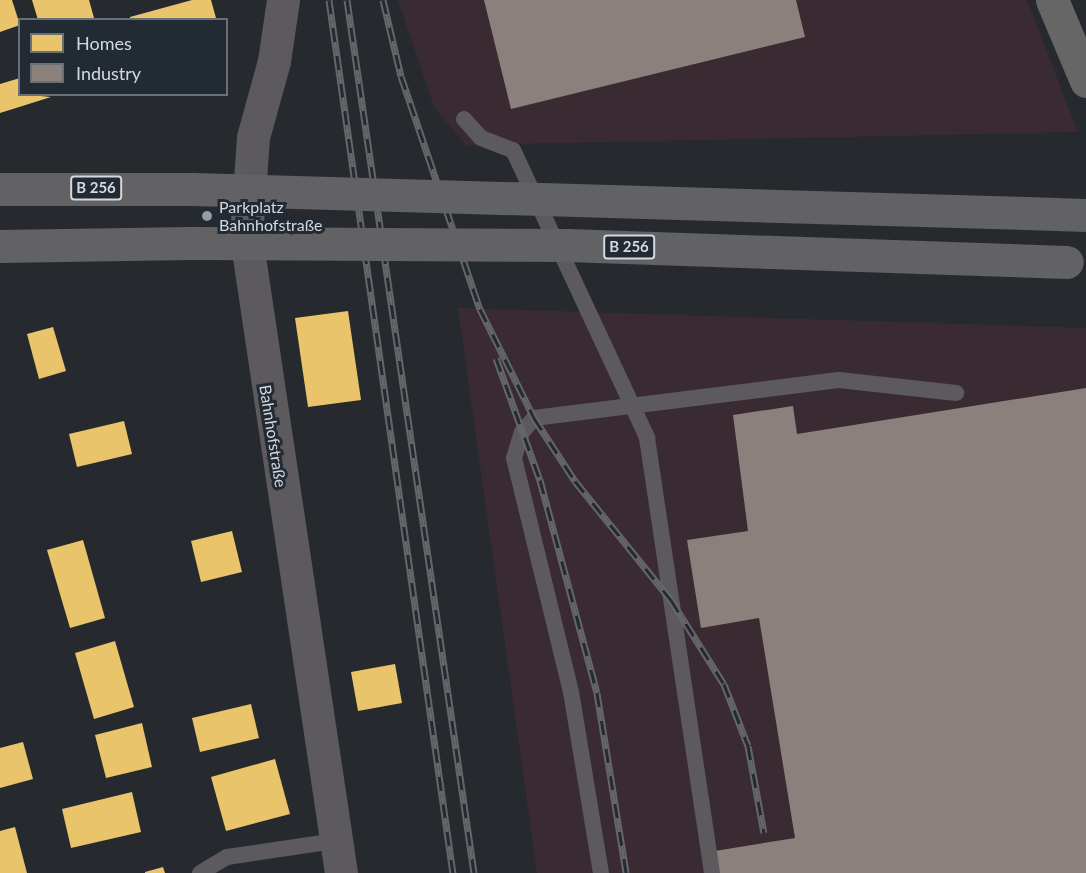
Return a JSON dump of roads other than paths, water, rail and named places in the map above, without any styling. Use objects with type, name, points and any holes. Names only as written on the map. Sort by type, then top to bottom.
[{"type":"highway","name":"B 256","points":[[0,189],[455,194],[1086,215]]},
{"type":"highway","name":"B 256","points":[[0,246],[567,245],[1086,262]]},
{"type":"main road","points":[[1052,0],[1086,81]]},
{"type":"street","name":"Bahnhofstraße","points":[[283,0],[274,61],[253,137],[246,237],[341,873]]},
{"type":"lane","points":[[464,119],[481,138],[513,150],[647,438],[712,873]]},
{"type":"lane","points":[[601,873],[571,692],[514,458],[522,432],[534,418],[839,380],[956,393]]},
{"type":"lane","points":[[200,873],[227,857],[336,841]]},
{"type":"railway","points":[[329,0],[453,873]]},
{"type":"railway","points":[[347,0],[474,873]]},
{"type":"railway","points":[[383,0],[401,76],[480,309],[534,418],[575,481],[671,600],[724,684],[748,746],[764,833]]},
{"type":"railway","points":[[496,358],[540,480],[597,693],[626,873]]},
{"type":"place","name":"Parkplatz Bahnhofstraße","points":[[207,216]]}]
